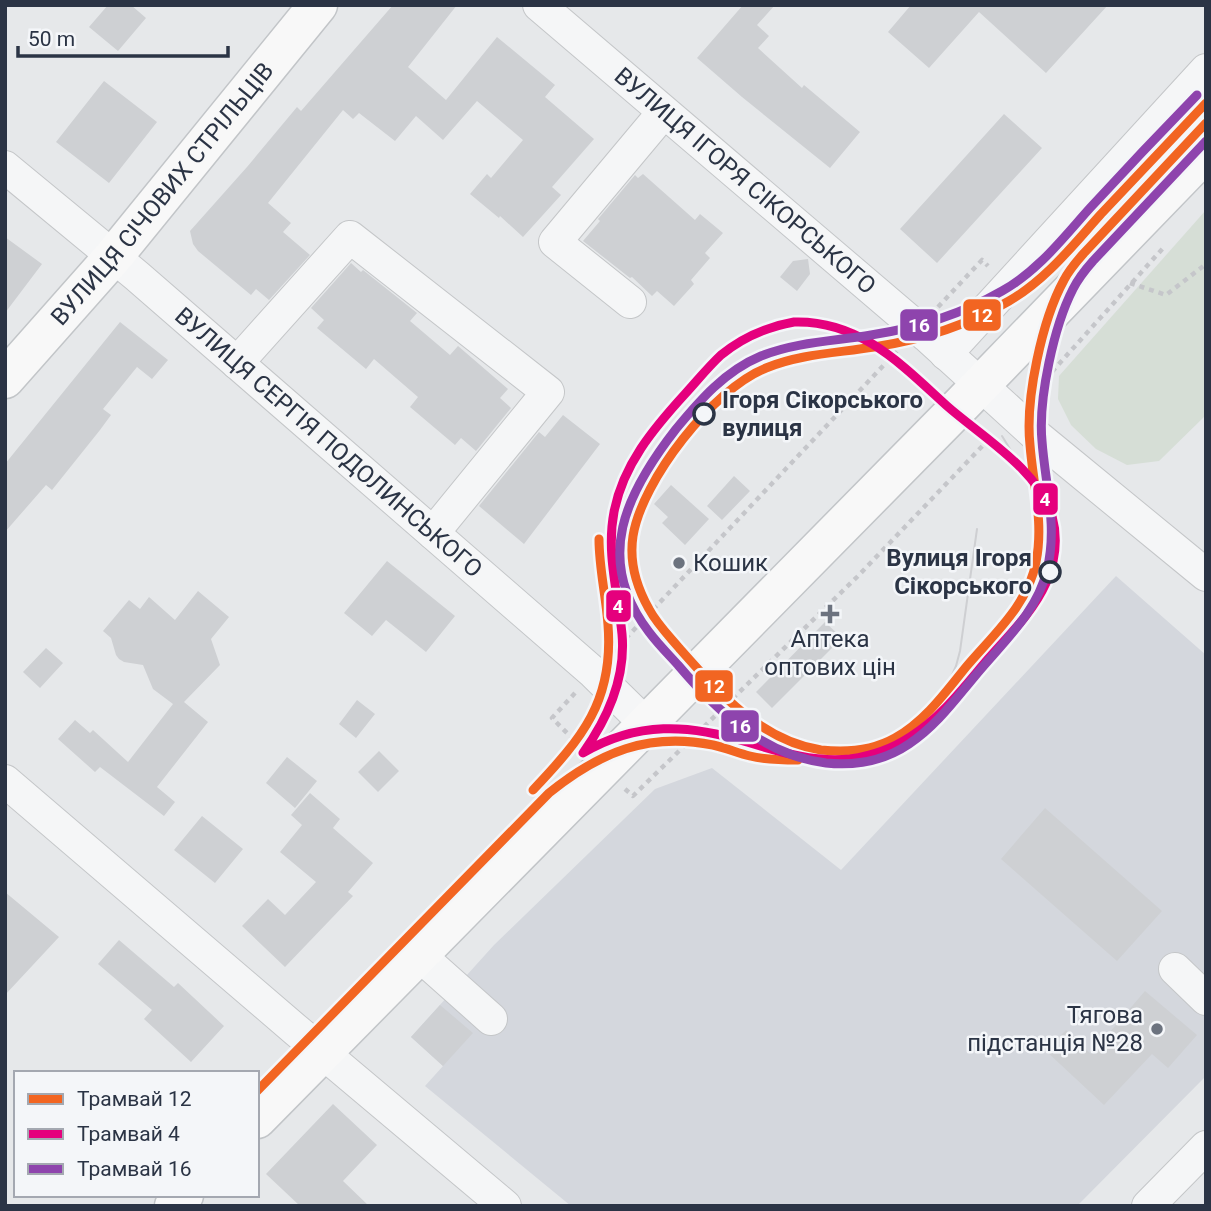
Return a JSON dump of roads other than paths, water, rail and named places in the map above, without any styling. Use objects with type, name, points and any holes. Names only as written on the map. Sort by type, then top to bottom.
[{"type":"main road","name":"ВУЛИЦЯ СІЧОВИХ СТРІЛЬЦІВ","points":[[5,379],[113,257],[318,5]]},
{"type":"main road","points":[[259,1117],[981,385],[1206,152]]},
{"type":"street","name":"ВУЛИЦЯ ІГОРЯ СІКОРСЬКОГО","points":[[539,5],[947,354],[1013,414],[1206,575]]},
{"type":"street","points":[[947,354],[1206,70]]},
{"type":"street","points":[[630,302],[555,242],[663,113]]},
{"type":"street","name":"ВУЛИЦЯ СЕРГІЯ ПОДОЛИНСЬКОГО","points":[[5,167],[433,533],[594,673],[647,724]]},
{"type":"street","points":[[237,363],[350,237],[548,392],[433,533]]},
{"type":"street","points":[[5,781],[505,1206]]},
{"type":"street","points":[[418,954],[491,1019]]},
{"type":"street","points":[[1175,969],[1206,999]]},
{"type":"street","points":[[1148,1206],[1200,1166]]},
{"type":"tram line","name":"16","points":[[1197,95],[1049,253],[1015,283],[971,307],[922,324],[871,335],[801,345],[761,356],[725,378],[676,429],[643,477],[631,502],[623,527],[620,553],[623,578],[632,605],[649,632],[725,714],[762,741],[803,758],[837,764],[879,758],[899,750],[928,729],[1007,639],[1035,600],[1042,586],[1050,554],[1051,521],[1042,441],[1042,405],[1049,363],[1066,304],[1090,264],[1206,141]]},
{"type":"tram line","name":"12","points":[[1206,103],[1058,261],[1022,293],[977,317],[927,336],[805,357],[766,368],[745,379],[724,395],[683,439],[650,489],[639,514],[632,546],[635,574],[644,600],[659,625],[710,682],[742,712],[760,725],[799,745],[841,751],[878,746],[906,731],[925,715],[1008,619],[1032,578],[1036,562],[1039,533],[1030,445],[1030,405],[1042,338],[1056,297],[1066,276],[1078,260],[1206,123]]},
{"type":"tram line","name":"4","points":[[794,322],[818,323],[839,329],[878,348],[1022,469],[1045,499],[1054,524],[1055,550],[1046,583],[1020,623],[942,711],[910,737],[881,751],[850,759],[811,758],[726,736],[684,729],[664,729],[623,735],[583,753],[607,712],[621,666],[622,634],[611,543],[614,512],[624,479],[651,434],[721,355],[755,334],[794,322]]},
{"type":"tram line","points":[[1002,436],[1023,470],[1038,508]]},
{"type":"tram line","points":[[943,695],[960,651],[977,529]]},
{"type":"tram line","name":"12","points":[[533,790],[580,735],[600,697],[606,676],[608,625],[599,539]]},
{"type":"tram line","name":"12","points":[[259,1089],[549,793],[587,766],[626,749],[667,741],[713,745],[762,758],[798,760]]},
{"type":"place","name":"Ігоря Сікорського вулиця","points":[[704,414]]},
{"type":"place","name":"Кошик","points":[[679,563]]},
{"type":"place","name":"Вулиця Ігоря Сікорського","points":[[1050,572]]},
{"type":"place","name":"Аптека оптових цін","points":[[830,614]]},
{"type":"place","name":"Тягова пiдстанцiя №28","points":[[1157,1029]]}]
